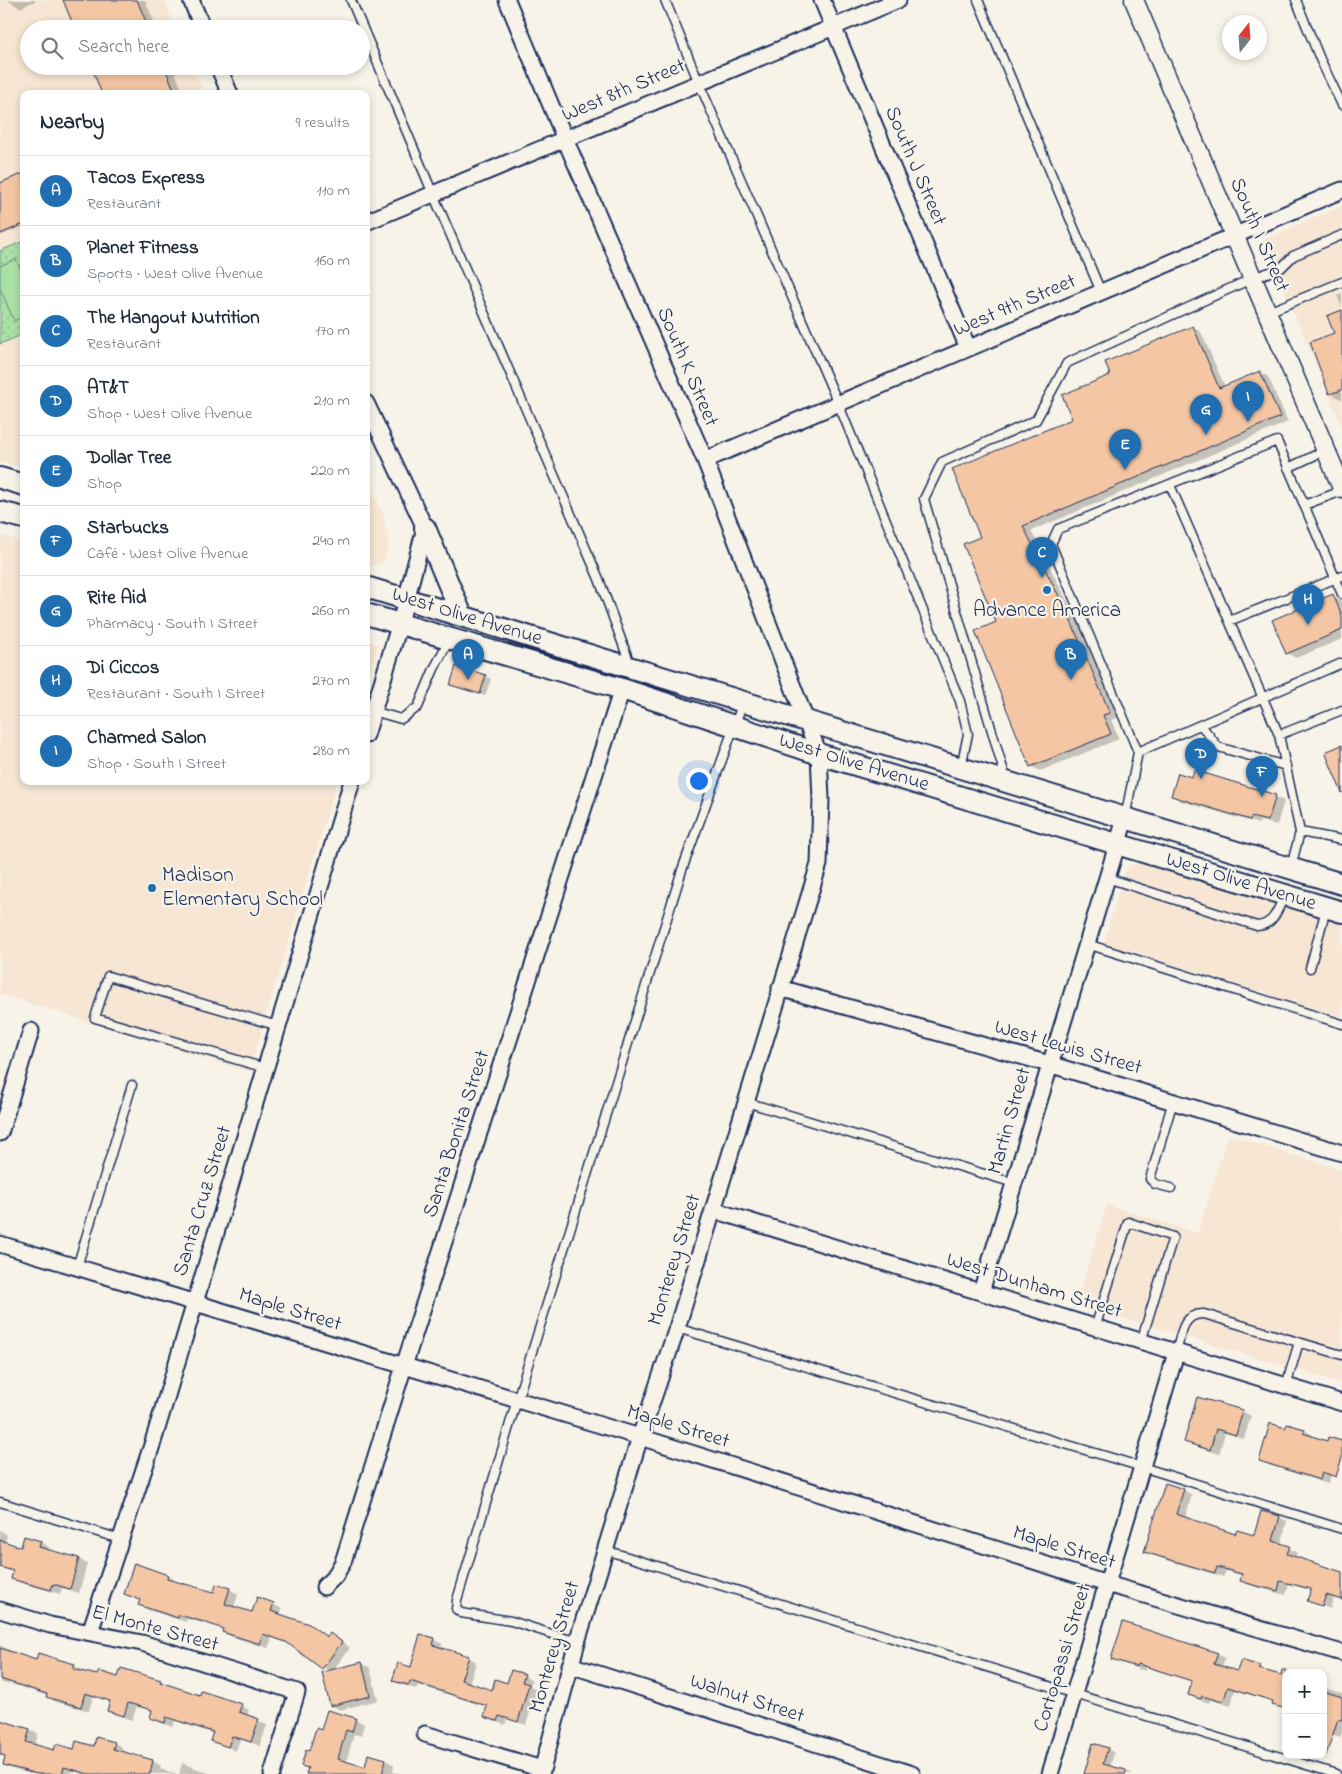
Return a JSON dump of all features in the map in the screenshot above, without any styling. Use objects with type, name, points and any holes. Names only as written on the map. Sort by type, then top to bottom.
[{"type":"main road","points":[[0,478],[20,484]]},
{"type":"main road","points":[[0,512],[20,517]]},
{"type":"main road","points":[[426,528],[462,616]]},
{"type":"main road","name":"West Olive Avenue","points":[[370,588],[631,666],[1007,783],[1342,884]]},
{"type":"main road","name":"West Olive Avenue","points":[[370,615],[622,689],[820,754],[1334,910]]},
{"type":"street","points":[[191,0],[199,20]]},
{"type":"street","name":"South K Street","points":[[507,0],[565,139],[705,460],[820,754]]},
{"type":"street","name":"South J Street","points":[[822,0],[968,348]]},
{"type":"street","name":"West 8th Street","points":[[370,220],[898,0]]},
{"type":"street","name":"South I Street","points":[[1134,0],[1342,489]]},
{"type":"street","points":[[222,75],[228,90]]},
{"type":"street","name":"West 9th Street","points":[[705,460],[1342,190]]},
{"type":"street","points":[[370,411],[426,528],[370,722]]},
{"type":"street","name":"Santa Bonita Street","points":[[324,1587],[335,1576],[343,1562],[404,1366],[622,689]]},
{"type":"street","name":"Monterey Street","points":[[541,1772],[570,1665],[605,1550],[677,1328],[819,864],[820,754]]},
{"type":"street","name":"Santa Cruz Street","points":[[90,1632],[152,1442],[351,785]]},
{"type":"street","name":"Martin Street","points":[[981,1292],[1125,819]]},
{"type":"street","name":"West Lewis Street","points":[[780,988],[1049,1064],[1342,1153]]},
{"type":"street","points":[[0,1133],[31,1031]]},
{"type":"street","name":"West Dunham Street","points":[[713,1210],[1342,1403]]},
{"type":"street","name":"Maple Street","points":[[0,1244],[517,1400],[1107,1584],[1342,1653]]},
{"type":"street","name":"Cortopassi Street","points":[[1050,1774],[1176,1352]]},
{"type":"street","name":"El Monte Street","points":[[0,1610],[50,1626],[142,1643],[298,1692],[272,1774]]},
{"type":"street","name":"Walnut Street","points":[[570,1665],[912,1774]]},
{"type":"street","points":[[425,1734],[541,1772]]},
{"type":"lane","points":[[351,0],[359,20]]},
{"type":"lane","points":[[665,0],[698,83],[838,404],[960,701],[968,734],[960,768]]},
{"type":"lane","points":[[978,0],[1101,292]]},
{"type":"lane","points":[[1296,0],[1320,59],[1342,105]]},
{"type":"lane","points":[[370,45],[599,579],[631,666]]},
{"type":"lane","points":[[1007,783],[924,499],[942,462],[1036,420],[1067,364],[1253,278],[1281,268],[1293,256],[1342,235]]},
{"type":"lane","points":[[1268,312],[1342,282]]},
{"type":"lane","points":[[1125,819],[1138,752],[1051,544],[1058,530],[1276,441],[1339,577],[1342,594]]},
{"type":"lane","points":[[1288,468],[1326,450]]},
{"type":"lane","points":[[1170,485],[1279,734],[1300,832],[1291,869]]},
{"type":"lane","points":[[1304,505],[1342,489]]},
{"type":"lane","points":[[1229,621],[1339,577]]},
{"type":"lane","points":[[373,712],[401,718],[418,708],[434,669],[450,638]]},
{"type":"lane","points":[[1138,752],[1342,663]]},
{"type":"lane","points":[[577,1642],[510,1621],[460,1613],[456,1609],[457,1600],[517,1400],[682,870],[743,702]]},
{"type":"lane","points":[[1279,734],[1342,710]]},
{"type":"lane","points":[[1201,725],[1218,747],[1286,766]]},
{"type":"lane","points":[[1300,832],[1342,840]]},
{"type":"lane","points":[[1107,878],[1258,926],[1264,926],[1276,915],[1285,894]]},
{"type":"lane","points":[[1310,968],[1334,910]]},
{"type":"lane","points":[[1087,944],[1342,1024]]},
{"type":"lane","points":[[265,1068],[95,1018],[108,976],[278,1026]]},
{"type":"lane","points":[[77,1267],[132,1085]]},
{"type":"lane","points":[[1171,1188],[1155,1184],[1150,1179],[1172,1101]]},
{"type":"lane","points":[[746,1102],[1014,1184]]},
{"type":"lane","points":[[1095,1328],[1128,1222],[1173,1237],[1141,1342]]},
{"type":"lane","points":[[1176,1352],[1186,1322],[1189,1317],[1196,1313],[1342,1355]]},
{"type":"lane","points":[[677,1328],[1342,1529]]},
{"type":"lane","points":[[1286,1386],[1299,1342]]},
{"type":"lane","points":[[0,1502],[120,1539]]},
{"type":"lane","points":[[605,1550],[1336,1774]]},
{"type":"shaded area","points":[[0,0],[164,0],[172,20],[20,20],[20,75],[196,75],[202,90],[20,90],[20,468],[0,462]]},
{"type":"shaded area","points":[[1342,206],[1342,426],[1263,240]]},
{"type":"shaded area","points":[[370,485],[383,515],[388,537],[387,554],[384,561],[370,567]]},
{"type":"shaded area","name":"Madison Elementary School","points":[[0,535],[20,541],[20,785],[336,785],[249,1072],[0,994]]},
{"type":"shaded area","points":[[370,642],[378,645],[370,672]]},
{"type":"shaded area","points":[[1144,864],[1342,925],[1342,1017],[1104,943],[1123,875],[1130,865]]},
{"type":"shaded area","points":[[1228,1135],[1342,1170],[1342,1383],[1076,1304],[1107,1205],[1198,1233]]},
{"type":"green space","points":[[20,243],[20,336],[0,344],[0,251]]},
{"type":"green space","points":[[16,259],[20,268],[20,318],[14,321],[0,288],[0,266]]},
{"type":"building","points":[[63,0],[137,0],[145,20],[71,20]]},
{"type":"building","points":[[95,75],[168,75],[174,90],[100,90]]},
{"type":"building","points":[[20,175],[20,226],[0,234],[0,183]]},
{"type":"building","points":[[1342,310],[1342,390],[1329,394],[1310,342],[1334,333],[1327,316]]},
{"type":"building","points":[[1193,326],[1219,388],[1260,371],[1280,417],[1023,526],[1067,612],[1110,713],[1103,715],[1111,734],[1030,767],[975,631],[996,622],[963,544],[980,537],[952,469],[1072,419],[1062,395],[1110,375],[1105,362]]},
{"type":"building","points":[[1333,594],[1342,616],[1342,630],[1286,654],[1272,620]]},
{"type":"building","points":[[456,666],[486,675],[480,694],[450,685]]},
{"type":"building","points":[[1342,745],[1342,793],[1325,752]]},
{"type":"building","points":[[1194,770],[1276,795],[1268,821],[1251,817],[1250,820],[1171,796],[1178,773],[1192,777]]},
{"type":"building","points":[[1197,1397],[1243,1410],[1236,1435],[1216,1429],[1210,1450],[1184,1442]]},
{"type":"building","points":[[1270,1423],[1285,1428],[1287,1424],[1305,1429],[1303,1433],[1327,1441],[1328,1437],[1342,1441],[1342,1457],[1336,1477],[1322,1472],[1320,1480],[1259,1461]]},
{"type":"building","points":[[1165,1483],[1184,1489],[1176,1514],[1235,1534],[1237,1530],[1254,1535],[1261,1511],[1280,1516],[1273,1541],[1290,1546],[1287,1554],[1342,1572],[1342,1600],[1326,1595],[1322,1606],[1307,1601],[1311,1589],[1280,1581],[1278,1591],[1240,1581],[1242,1574],[1217,1567],[1215,1573],[1144,1552]]},
{"type":"building","points":[[24,1536],[41,1541],[39,1547],[79,1558],[70,1589],[53,1584],[51,1590],[11,1579],[13,1571],[0,1567],[0,1540],[21,1547]]},
{"type":"building","points":[[134,1563],[168,1575],[167,1579],[214,1592],[216,1584],[230,1588],[225,1604],[252,1612],[257,1597],[274,1603],[271,1611],[309,1624],[327,1637],[330,1633],[342,1642],[322,1669],[286,1642],[263,1634],[260,1644],[222,1632],[223,1629],[204,1622],[179,1615],[178,1618],[138,1605],[140,1600],[124,1594]]},
{"type":"building","points":[[1123,1622],[1218,1653],[1214,1664],[1237,1671],[1241,1660],[1260,1666],[1259,1669],[1281,1675],[1282,1670],[1282,1708],[1272,1705],[1273,1701],[1228,1687],[1223,1702],[1202,1696],[1201,1699],[1188,1695],[1192,1681],[1138,1664],[1137,1667],[1111,1659]]},
{"type":"building","points":[[420,1634],[435,1638],[433,1645],[469,1656],[461,1680],[492,1690],[495,1679],[507,1683],[511,1670],[525,1674],[522,1682],[529,1684],[518,1722],[499,1716],[497,1721],[484,1717],[487,1706],[410,1681],[409,1685],[392,1681],[398,1663],[411,1667]]},
{"type":"building","points":[[0,1648],[36,1660],[38,1653],[75,1664],[73,1669],[97,1675],[99,1671],[118,1677],[121,1668],[161,1680],[160,1682],[200,1695],[201,1691],[242,1704],[239,1712],[259,1719],[251,1742],[232,1736],[228,1747],[210,1741],[213,1732],[166,1717],[165,1723],[150,1718],[152,1710],[128,1703],[124,1716],[107,1711],[110,1701],[85,1693],[81,1707],[46,1697],[47,1694],[0,1679]]},
{"type":"building","points":[[362,1662],[370,1696],[330,1706],[322,1672]]},
{"type":"building","points":[[1327,1692],[1342,1697],[1342,1720],[1338,1719],[1327,1752]]},
{"type":"building","points":[[327,1710],[356,1718],[352,1732],[346,1730],[338,1759],[365,1767],[368,1754],[386,1759],[382,1774],[306,1774],[308,1768],[301,1766],[306,1750],[309,1751],[316,1728],[321,1730]]},
{"type":"building","points":[[0,1720],[30,1729],[26,1742],[54,1750],[56,1744],[74,1749],[76,1741],[94,1746],[96,1737],[115,1742],[113,1749],[153,1760],[150,1774],[88,1774],[64,1767],[62,1774],[37,1774],[3,1765],[5,1756],[0,1754]]},
{"type":"building","points":[[1093,1743],[1108,1748],[1103,1764],[1126,1770],[1126,1774],[1084,1774]]},
{"type":"place","name":"Charmed Salon","points":[[1248,422]]},
{"type":"place","name":"Rite Aid","points":[[1206,435]]},
{"type":"place","name":"Dollar Tree","points":[[1125,470]]},
{"type":"place","name":"The Hangout Nutrition","points":[[1042,578]]},
{"type":"place","name":"Advance America","points":[[1047,590]]},
{"type":"place","name":"Di Ciccos","points":[[1308,625]]},
{"type":"place","name":"Tacos Express","points":[[468,680]]},
{"type":"place","name":"Planet Fitness","points":[[1071,680]]},
{"type":"place","name":"AT&T","points":[[1201,779]]},
{"type":"place","name":"Starbucks","points":[[1262,797]]},
{"type":"place","name":"Madison Elementary School","points":[[152,888]]}]
